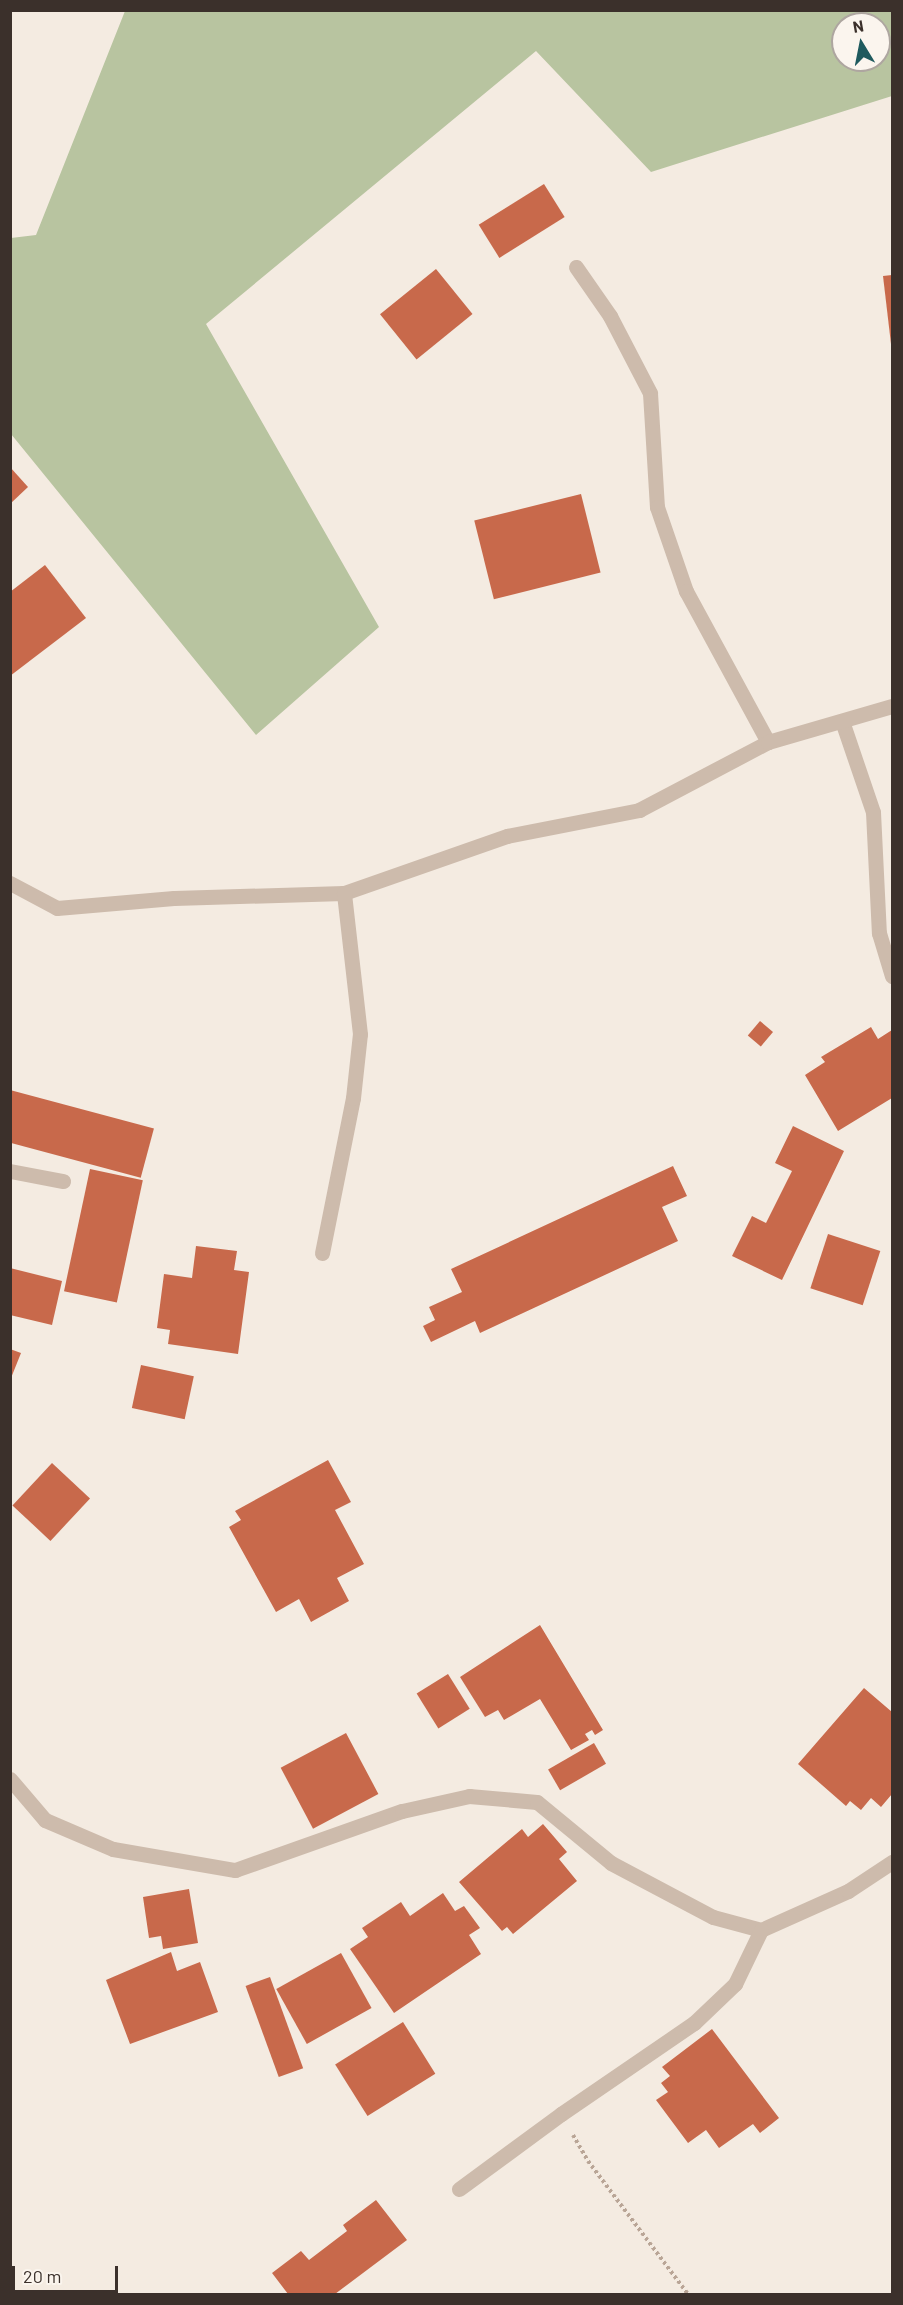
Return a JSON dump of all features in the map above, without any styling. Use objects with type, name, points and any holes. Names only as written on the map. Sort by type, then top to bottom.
[{"type":"street","points":[[576,267],[610,316],[650,393],[657,507],[686,591],[768,742]]},
{"type":"street","points":[[10,884],[57,908],[174,898],[344,893],[507,836],[639,810],[768,742],[892,705]]},
{"type":"street","points":[[842,721],[873,812],[879,933],[892,976]]},
{"type":"street","points":[[322,1253],[353,1098],[360,1034],[344,893]]},
{"type":"street","points":[[10,1171],[63,1181]]},
{"type":"street","points":[[10,1779],[45,1820],[113,1849],[235,1870],[402,1811],[469,1796],[537,1802],[611,1863],[713,1917],[761,1930],[848,1891],[892,1862]]},
{"type":"street","points":[[459,2189],[561,2114],[694,2023],[735,1984],[761,1930]]},
{"type":"path","points":[[561,2114],[588,2160],[688,2295]]},
{"type":"green space","points":[[125,11],[892,11],[892,96],[651,172],[536,51],[206,324],[379,627],[256,735],[11,434],[11,238],[36,235]]},
{"type":"building","points":[[544,184],[565,217],[499,258],[479,225]]},
{"type":"building","points":[[436,269],[473,314],[417,359],[380,314]]},
{"type":"building","points":[[892,275],[892,344],[891,344],[883,276]]},
{"type":"building","points":[[10,467],[28,487],[10,504]]},
{"type":"building","points":[[581,494],[601,573],[494,599],[474,521]]},
{"type":"building","points":[[45,565],[86,618],[10,676],[10,592]]},
{"type":"building","points":[[760,1021],[773,1032],[761,1046],[748,1036]]},
{"type":"building","points":[[871,1027],[878,1039],[892,1030],[892,1098],[838,1131],[805,1075],[825,1062],[821,1057]]},
{"type":"building","points":[[10,1090],[154,1129],[141,1178],[10,1143]]},
{"type":"building","points":[[793,1126],[844,1151],[782,1280],[732,1256],[752,1216],[766,1223],[792,1171],[775,1163]]},
{"type":"building","points":[[673,1166],[687,1196],[662,1207],[678,1241],[480,1333],[475,1321],[431,1342],[423,1326],[435,1320],[429,1307],[462,1292],[451,1269]]},
{"type":"building","points":[[90,1169],[143,1180],[117,1302],[64,1291]]},
{"type":"building","points":[[828,1234],[880,1251],[863,1305],[810,1288]]},
{"type":"building","points":[[196,1246],[237,1251],[234,1270],[249,1272],[238,1354],[168,1344],[170,1330],[157,1328],[164,1274],[192,1278]]},
{"type":"building","points":[[10,1268],[62,1281],[52,1325],[10,1315]]},
{"type":"building","points":[[10,1349],[21,1353],[11,1378],[10,1378]]},
{"type":"building","points":[[141,1365],[194,1376],[185,1419],[132,1408]]},
{"type":"building","points":[[328,1460],[351,1502],[335,1510],[364,1564],[337,1578],[349,1601],[311,1622],[299,1599],[276,1612],[229,1527],[241,1520],[235,1511]]},
{"type":"building","points":[[52,1463],[90,1498],[50,1541],[12,1505]]},
{"type":"building","points":[[540,1625],[603,1730],[595,1735],[592,1730],[585,1734],[589,1740],[571,1750],[540,1699],[504,1720],[498,1710],[485,1717],[460,1677]]},
{"type":"building","points":[[448,1674],[470,1709],[438,1728],[417,1694]]},
{"type":"building","points":[[864,1688],[892,1712],[892,1794],[881,1807],[871,1798],[861,1810],[850,1801],[846,1806],[798,1764]]},
{"type":"building","points":[[346,1733],[378,1794],[313,1829],[281,1768]]},
{"type":"building","points":[[594,1743],[606,1764],[560,1790],[548,1770]]},
{"type":"building","points":[[543,1824],[567,1852],[559,1859],[577,1881],[513,1934],[507,1927],[502,1931],[459,1882],[522,1829],[528,1837]]},
{"type":"building","points":[[189,1889],[198,1943],[163,1949],[161,1936],[149,1938],[143,1897]]},
{"type":"building","points":[[443,1893],[455,1911],[464,1906],[480,1928],[469,1935],[481,1954],[394,2013],[350,1949],[368,1937],[362,1928],[401,1902],[410,1916]]},
{"type":"building","points":[[171,1952],[177,1971],[200,1962],[218,2012],[130,2044],[106,1980]]},
{"type":"building","points":[[341,1953],[372,2008],[307,2044],[276,1989]]},
{"type":"building","points":[[270,1977],[303,2068],[279,2077],[246,1986]]},
{"type":"building","points":[[403,2022],[435,2074],[367,2116],[335,2064]]},
{"type":"building","points":[[712,2029],[779,2118],[760,2133],[753,2124],[719,2148],[706,2130],[688,2143],[656,2100],[668,2092],[661,2083],[670,2076],[662,2067]]},
{"type":"building","points":[[376,2200],[407,2240],[335,2294],[288,2294],[272,2273],[301,2251],[309,2260],[347,2231],[343,2225]]}]
